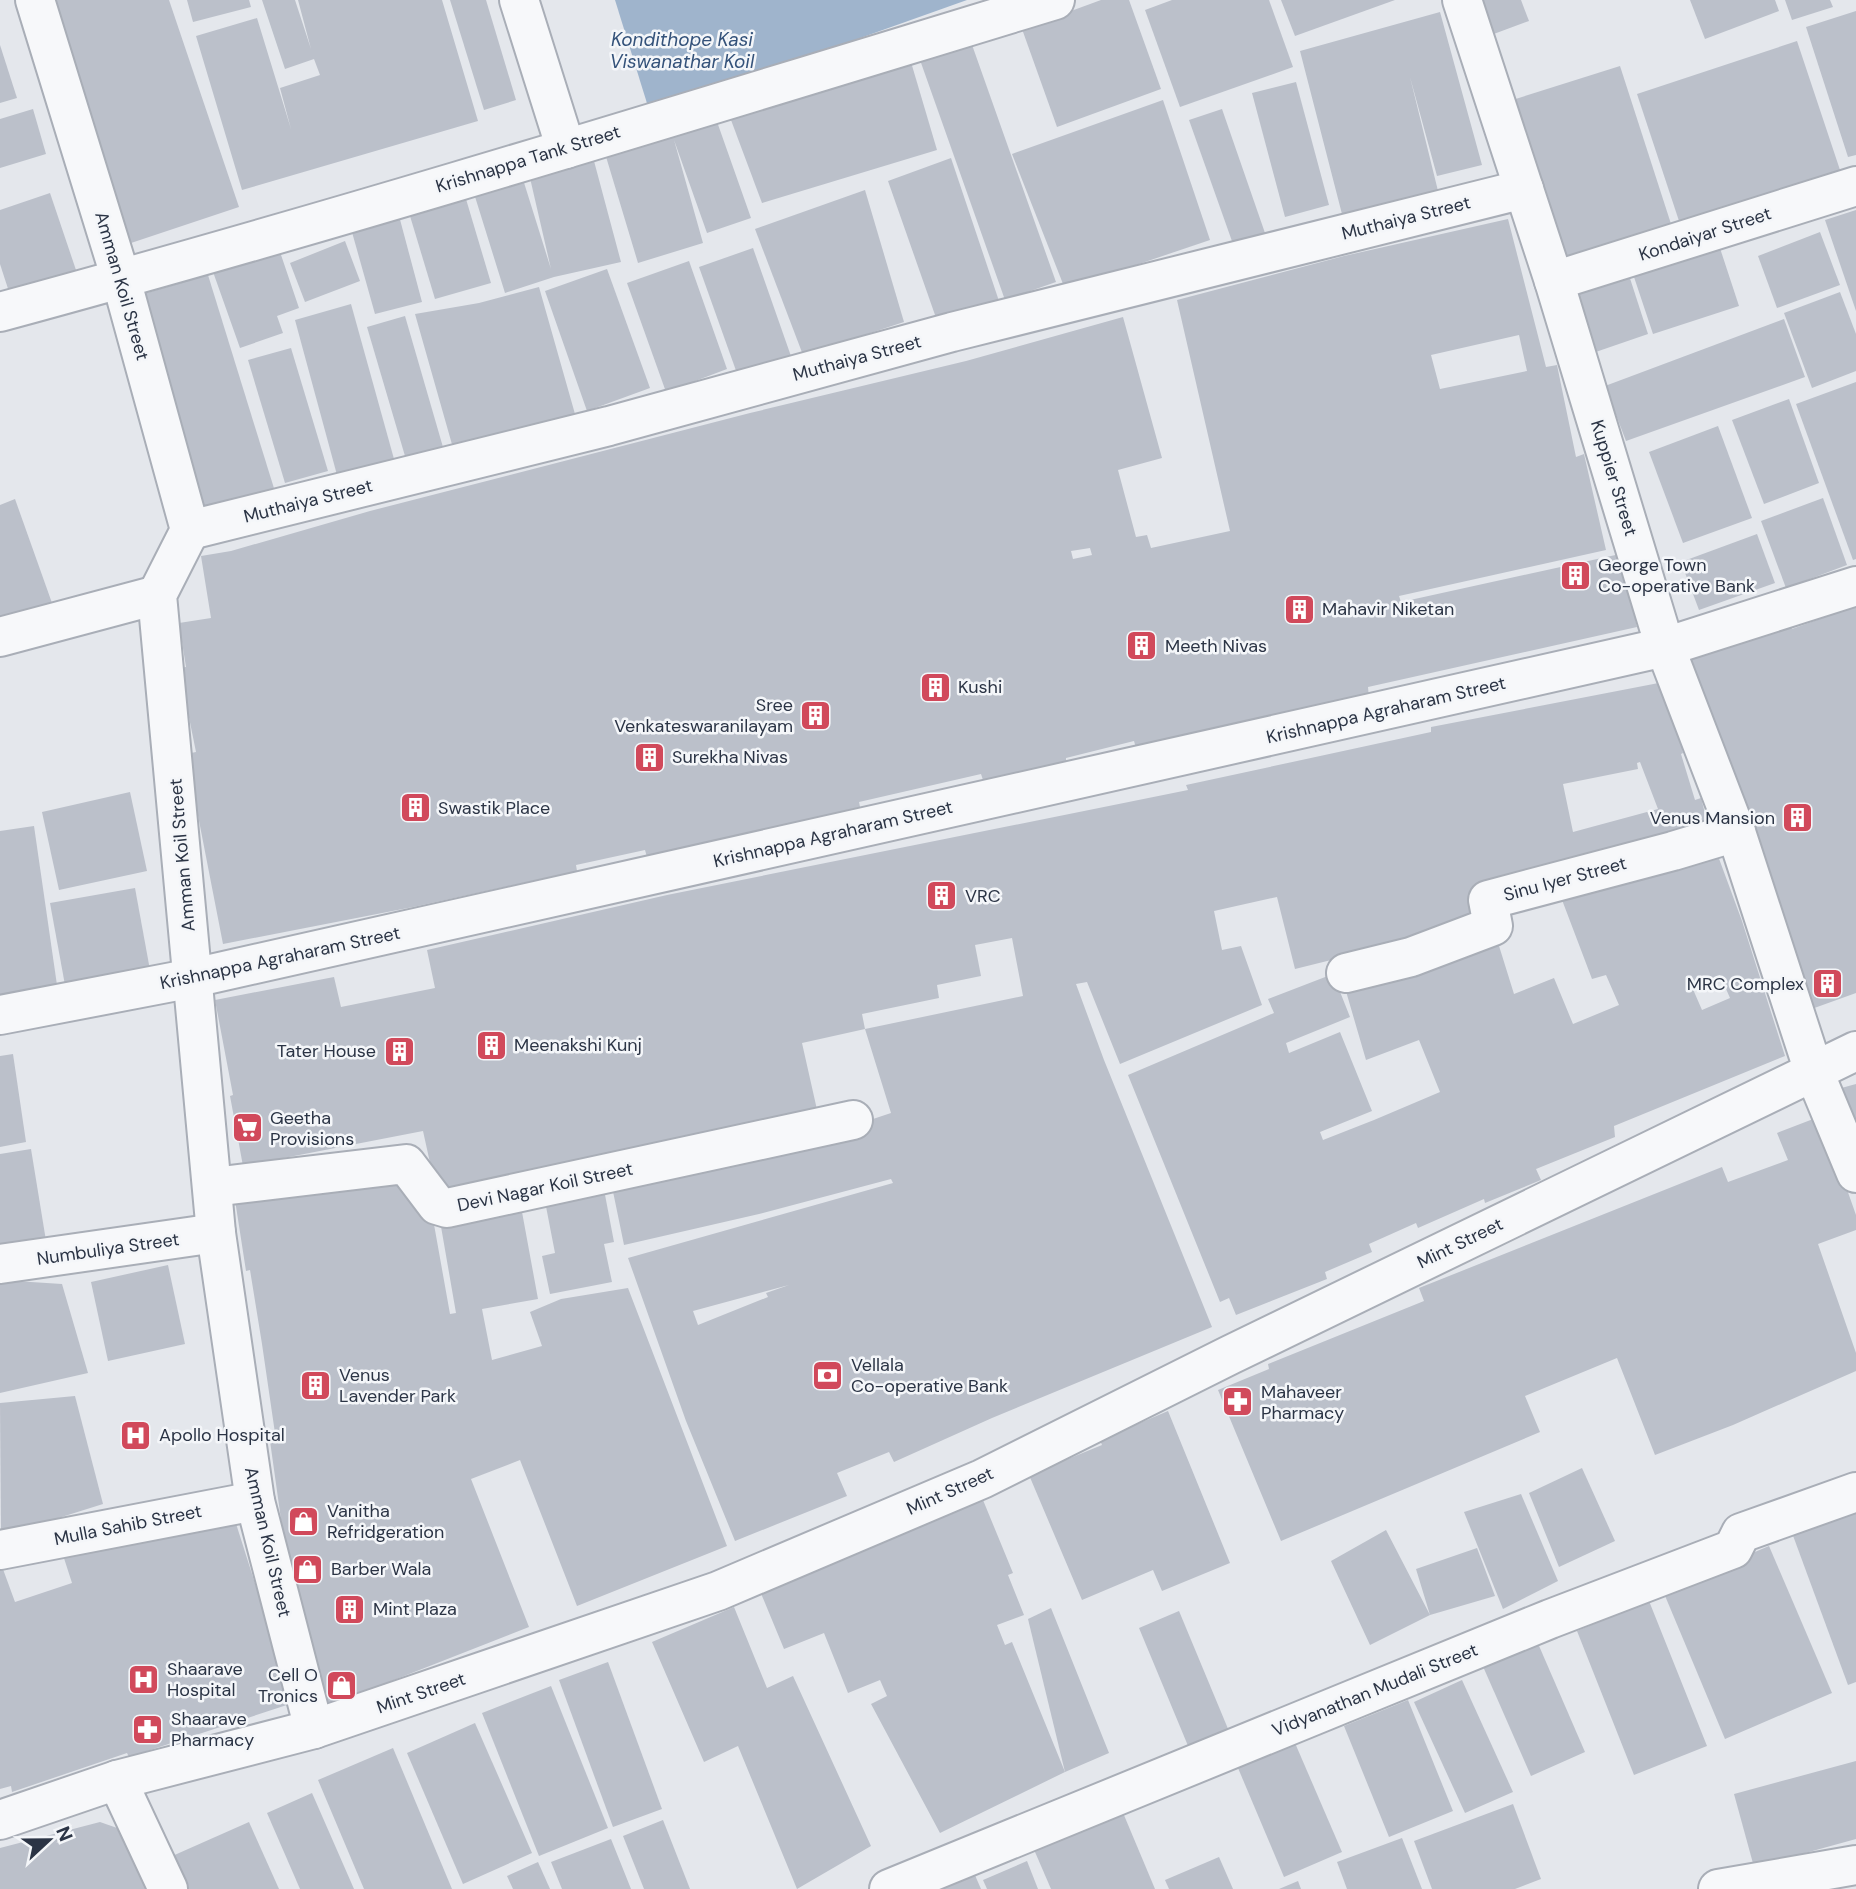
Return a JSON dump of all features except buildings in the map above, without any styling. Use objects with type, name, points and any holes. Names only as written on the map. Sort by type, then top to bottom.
[{"type":"street","name":"Amman Koil Street","points":[[35,0],[121,279],[191,530]]},
{"type":"street","points":[[519,0],[566,149]]},
{"type":"street","name":"Krishnappa Tank Street","points":[[0,312],[566,149],[1055,0]]},
{"type":"street","name":"Kuppier Street","points":[[1462,0],[1554,281],[1665,647],[1736,832],[1814,1072],[1856,1173]]},
{"type":"street","name":"Kondaiyar Street","points":[[1554,281],[1856,186]]},
{"type":"street","name":"Muthaiya Street","points":[[191,530],[609,426],[952,332],[1524,189]]},
{"type":"street","points":[[0,638],[157,595],[191,530]]},
{"type":"street","name":"Krishnappa Agraharam Street","points":[[0,1014],[193,978],[1665,647],[1856,586]]},
{"type":"street","name":"Amman Koil Street","points":[[157,595],[216,1233],[255,1501],[314,1729]]},
{"type":"street","name":"Sinu Iyer Street","points":[[1346,973],[1410,957],[1493,926],[1488,900],[1736,832]]},
{"type":"street","name":"Mint Street","points":[[0,1820],[117,1780],[314,1729],[718,1591],[982,1479],[1230,1355],[1856,1051]]},
{"type":"street","name":"Devi Nagar Koil Street","points":[[213,1187],[406,1164],[437,1205],[447,1208],[853,1120]]},
{"type":"street","name":"Numbuliya Street","points":[[0,1264],[216,1233]]},
{"type":"street","name":"Vidyanathan Mudali Street","points":[[890,1889],[1550,1619],[1733,1549],[1741,1533],[1856,1492]]},
{"type":"street","name":"Mulla Sahib Street","points":[[0,1549],[255,1501]]},
{"type":"street","points":[[117,1780],[168,1889]]},
{"type":"street","points":[[1718,1889],[1856,1865]]},
{"type":"water","name":"Kondithope Kasi Viswanathar Koil","points":[[615,0],[967,0],[650,113]]},
{"type":"place","name":"George Town Co-operative Bank","points":[[1575,575]]},
{"type":"place","name":"Mahavir Niketan","points":[[1299,609]]},
{"type":"place","name":"Meeth Nivas","points":[[1142,646]]},
{"type":"place","name":"Kushi","points":[[935,687]]},
{"type":"place","name":"Sree Venkateswaranilayam","points":[[816,715]]},
{"type":"place","name":"Surekha Nivas","points":[[649,757]]},
{"type":"place","name":"Swastik Place","points":[[415,808]]},
{"type":"place","name":"Venus Mansion","points":[[1798,818]]},
{"type":"place","name":"VRC","points":[[942,896]]},
{"type":"place","name":"MRC Complex","points":[[1827,984]]},
{"type":"place","name":"Meenakshi Kunj","points":[[491,1045]]},
{"type":"place","name":"Tater House","points":[[399,1051]]},
{"type":"place","name":"Geetha Provisions","points":[[247,1128]]},
{"type":"place","name":"Vellala Co-operative Bank","points":[[828,1375]]},
{"type":"place","name":"Venus Lavender Park","points":[[316,1385]]},
{"type":"place","name":"Mahaveer Pharmacy","points":[[1238,1402]]},
{"type":"place","name":"Apollo Hospital","points":[[136,1435]]},
{"type":"place","name":"Vanitha Refridgeration","points":[[304,1521]]},
{"type":"place","name":"Barber Wala","points":[[308,1569]]},
{"type":"place","name":"Mint Plaza","points":[[350,1609]]},
{"type":"place","name":"Shaarave Hospital","points":[[144,1679]]},
{"type":"place","name":"Cell O Tronics","points":[[341,1685]]},
{"type":"place","name":"Shaarave Pharmacy","points":[[148,1729]]}]
